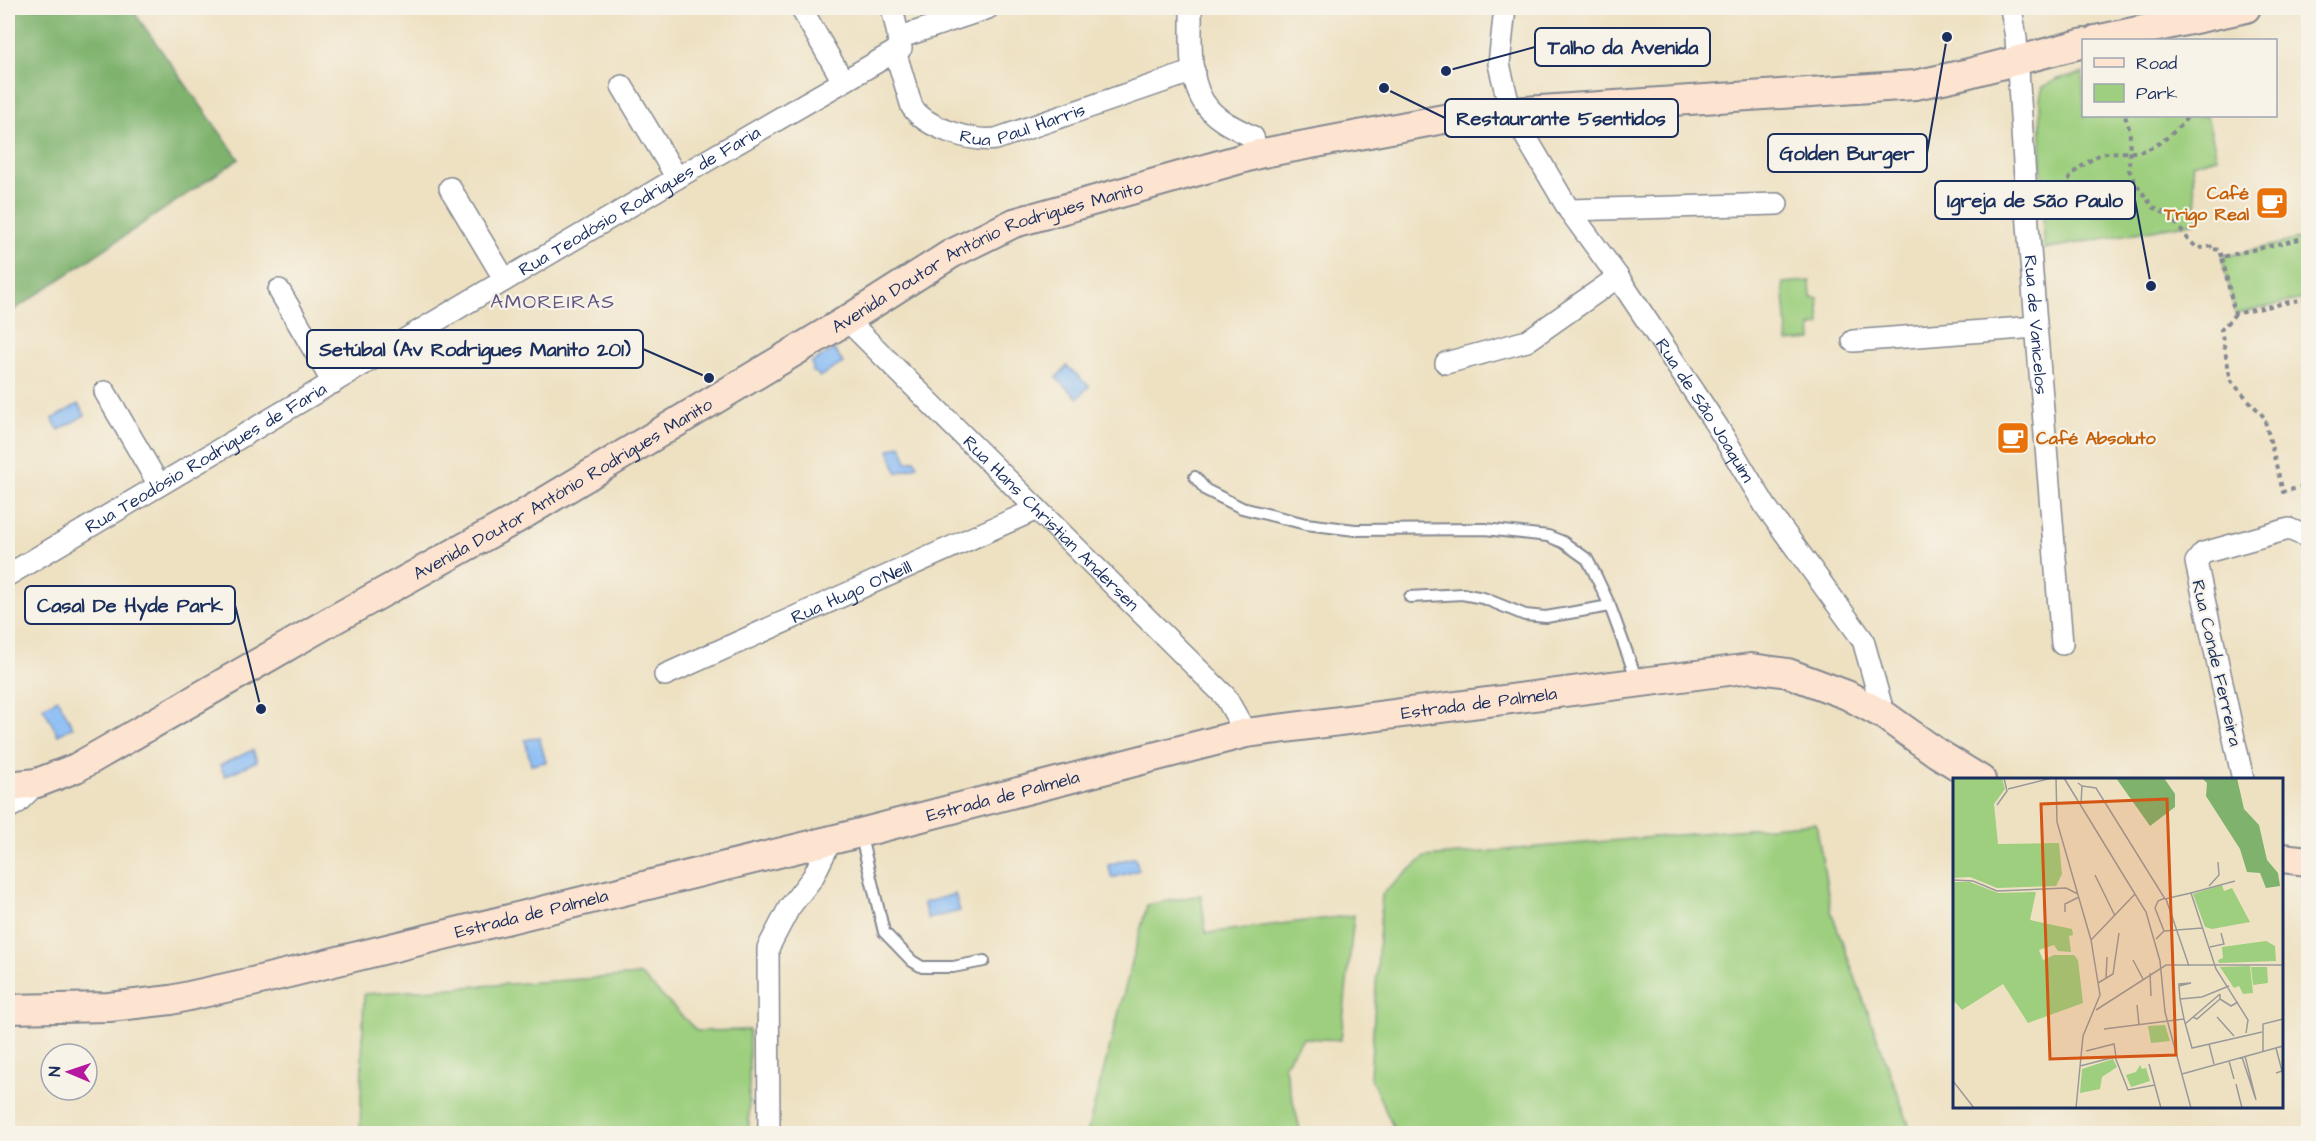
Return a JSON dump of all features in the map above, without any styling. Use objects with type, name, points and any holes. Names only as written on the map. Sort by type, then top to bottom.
[{"type":"street","points":[[801,8],[843,81]]},
{"type":"street","name":"Rua Paul Harris","points":[[892,8],[912,107],[927,121],[967,138],[996,139],[1194,71]]},
{"type":"street","name":"Rua Teodósio Rodrigues de Faria","points":[[8,575],[843,81],[898,46],[988,8]]},
{"type":"street","points":[[1191,8],[1194,71],[1199,92],[1208,108],[1222,120],[1253,137],[1258,154]]},
{"type":"street","name":"Rua de São Joaquim","points":[[1505,8],[1499,64],[1510,110],[1569,210],[1618,278],[1717,426],[1766,507],[1863,640],[1884,715]]},
{"type":"street","name":"Rua de Vanicelos","points":[[2011,8],[2015,27],[2028,225],[2062,644]]},
{"type":"street","points":[[2101,39],[2246,8]]},
{"type":"street","name":"Avenida Doutor António Rodrigues Manito","points":[[8,808],[17,803],[37,783],[76,768],[331,621],[516,519],[847,320],[951,254],[1014,223],[1258,154],[1465,115],[1510,110],[1915,85],[2082,44]]},
{"type":"street","points":[[622,86],[677,178]]},
{"type":"street","points":[[450,188],[505,280]]},
{"type":"street","points":[[1569,210],[1777,204]]},
{"type":"street","points":[[1446,363],[1527,341],[1618,278]]},
{"type":"street","points":[[279,290],[333,383]]},
{"type":"street","name":"Rua Hans Christian Andersen","points":[[847,320],[1225,696],[1246,733]]},
{"type":"street","points":[[1853,341],[2036,327]]},
{"type":"street","points":[[105,392],[159,485]]},
{"type":"street","name":"Rua Hugo O'Neill","points":[[665,675],[1037,509]]},
{"type":"street","name":"Rua Conde Ferreira","points":[[2243,778],[2196,562],[2203,553],[2289,529],[2308,537]]},
{"type":"street","name":"Estrada de Palmela","points":[[8,1009],[109,1007],[171,1000],[252,982],[860,833],[1246,733],[1751,668],[1798,677],[1847,694],[1884,715],[1937,753],[1978,778]]},
{"type":"street","points":[[8,786],[37,783]]},
{"type":"street","points":[[769,1134],[768,948],[789,908],[813,877],[831,840]]},
{"type":"street","points":[[2283,858],[2308,861]]},
{"type":"lane","points":[[1195,477],[1206,490],[1242,508],[1306,524],[1355,530],[1485,529],[1555,538],[1578,551],[1587,560],[1610,606],[1638,682]]},
{"type":"lane","points":[[1410,597],[1462,594],[1483,598],[1525,615],[1545,617],[1610,606]]},
{"type":"lane","points":[[860,833],[884,932],[912,961],[922,967],[953,967],[984,961]]},
{"type":"path","points":[[2125,117],[2130,131],[2129,170],[2153,207],[2171,217],[2196,246],[2205,248],[2212,246],[2213,249],[2220,250],[2235,314]]},
{"type":"path","points":[[2028,225],[2056,201],[2069,177],[2096,156],[2138,152],[2158,143],[2180,127],[2187,117]]},
{"type":"path","points":[[2222,257],[2308,237]]},
{"type":"path","points":[[2308,298],[2235,314],[2221,330],[2231,381],[2264,417],[2283,492],[2308,485]]},
{"type":"green space","points":[[8,8],[131,8],[239,159],[8,314]]},
{"type":"green space","points":[[2082,73],[2082,117],[2207,117],[2217,157],[2192,164],[2198,222],[2044,249],[2040,99],[2043,87],[2058,79]]},
{"type":"green space","points":[[2308,237],[2308,298],[2235,314],[2222,257]]},
{"type":"green space","points":[[1810,281],[1811,298],[1818,298],[1820,325],[1811,326],[1812,340],[1788,342],[1783,283]]},
{"type":"green space","points":[[1816,823],[1831,911],[1912,1133],[1396,1133],[1370,1077],[1382,894],[1425,857]]},
{"type":"green space","points":[[1201,895],[1206,933],[1354,915],[1341,1040],[1303,1038],[1284,1065],[1301,1133],[1087,1133],[1147,905]]},
{"type":"green space","points":[[641,975],[697,1031],[749,1030],[749,1133],[360,1133],[364,994]]},
{"type":"water","points":[[834,349],[843,363],[819,377],[817,373],[812,372],[811,363]]},
{"type":"water","points":[[1067,366],[1089,386],[1078,398],[1056,378]]},
{"type":"water","points":[[78,404],[85,415],[59,430],[52,419]]},
{"type":"water","points":[[901,445],[907,462],[915,460],[917,466],[897,473],[889,450]]},
{"type":"water","points":[[58,699],[73,727],[58,735],[43,707]]},
{"type":"water","points":[[539,737],[546,762],[531,765],[525,740]]},
{"type":"water","points":[[253,750],[257,761],[225,776],[220,765]]},
{"type":"water","points":[[1135,857],[1139,870],[1112,878],[1108,865]]},
{"type":"water","points":[[955,894],[960,911],[928,919],[923,903]]},
{"type":"place","name":"Golden Burger","points":[[1947,37]]},
{"type":"place","name":"Talho da Avenida","points":[[1446,71]]},
{"type":"place","name":"Restaurante 5sentidos","points":[[1384,88]]},
{"type":"place","name":"Café Trigo Real","points":[[2272,203]]},
{"type":"place","name":"Igreja de São Paulo","points":[[2151,286]]},
{"type":"place","name":"Setúbal (Av Rodrigues Manito 201)","points":[[709,378]]},
{"type":"place","name":"Café Absoluto","points":[[2013,438]]},
{"type":"place","name":"Casal De Hyde Park","points":[[261,709]]},
{"type":"district","name":"AMOREIRAS","points":[[553,301]]}]
